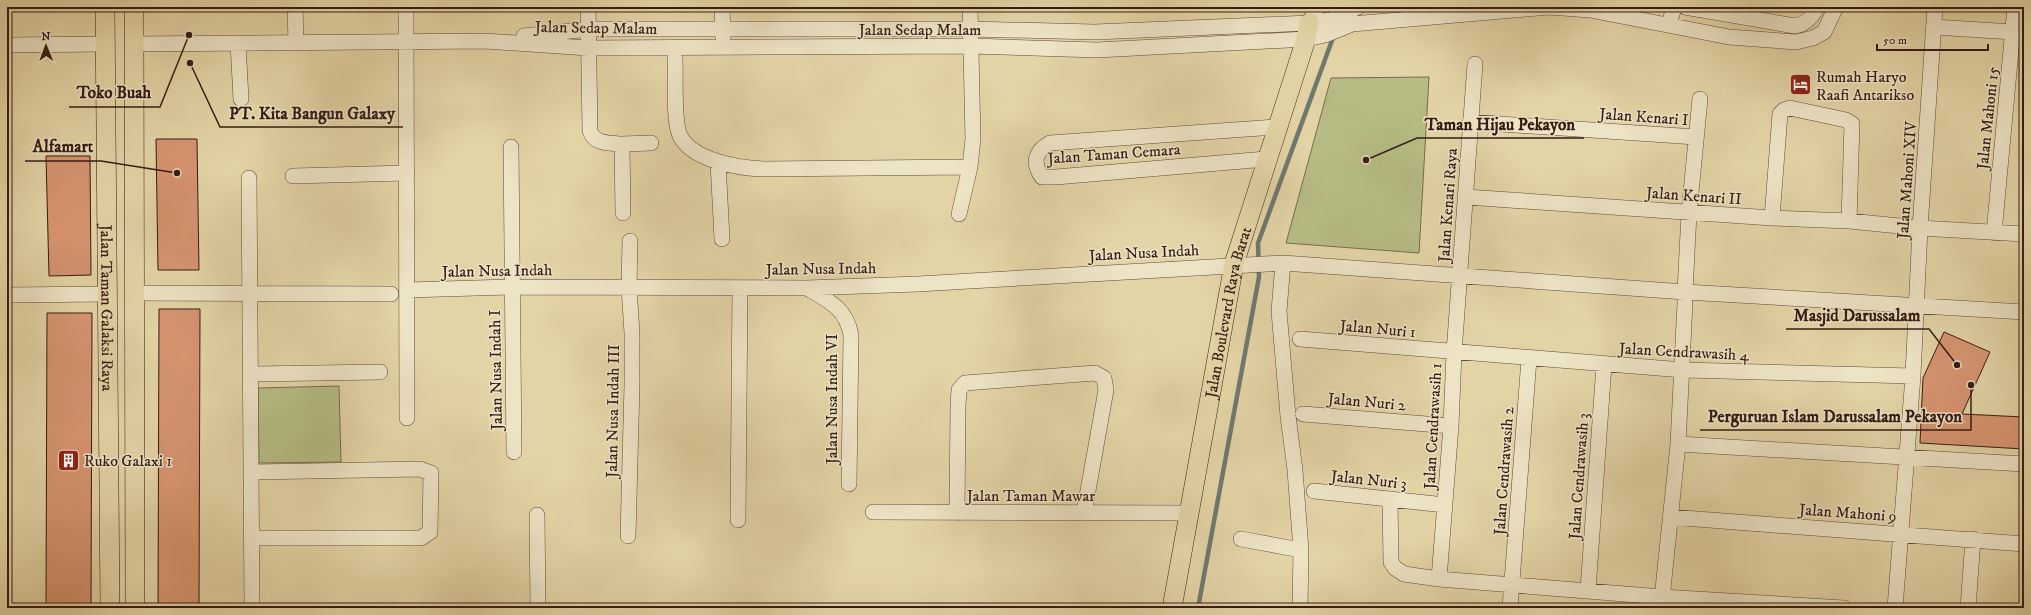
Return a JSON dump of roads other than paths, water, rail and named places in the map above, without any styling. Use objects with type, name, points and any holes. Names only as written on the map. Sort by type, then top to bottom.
[{"type":"main road","name":"Jalan Taman Galaksi Raya","points":[[105,7],[110,608]]},
{"type":"main road","name":"Jalan Taman Galaksi Raya","points":[[134,7],[134,608]]},
{"type":"main road","name":"Jalan Boulevard Raya Barat","points":[[1172,608],[1240,264],[1266,159],[1307,31]]},
{"type":"main road","points":[[106,167],[134,166]]},
{"type":"main road","points":[[108,458],[134,458]]},
{"type":"street","points":[[295,7],[296,42]]},
{"type":"street","points":[[406,7],[408,290],[407,418]]},
{"type":"street","points":[[588,7],[590,131],[592,136],[598,141],[622,144],[652,143]]},
{"type":"street","points":[[722,7],[723,47]]},
{"type":"street","points":[[959,214],[970,167],[973,140],[970,7]]},
{"type":"street","points":[[1307,31],[1318,7]]},
{"type":"street","name":"Jalan Sedap Malam","points":[[134,44],[485,41],[588,48],[971,46],[1097,50],[1307,31],[1358,7]]},
{"type":"street","name":"Jalan Sedap Malam","points":[[485,41],[588,29],[722,28],[970,29],[1096,32],[1307,31],[1325,36],[1352,24],[1549,7],[1590,10],[1729,37],[1796,42],[1813,38],[1824,32],[1836,7]]},
{"type":"street","points":[[1669,25],[1674,7]]},
{"type":"street","points":[[1685,7],[1795,26],[1806,22],[1811,18],[1817,7]]},
{"type":"street","name":"Jalan Mahoni XIV","points":[[1895,608],[1913,376],[1920,228],[1935,7]]},
{"type":"street","name":"Jalan Mahoni 15","points":[[1994,233],[2013,32],[2014,7]]},
{"type":"street","points":[[1934,26],[2013,32]]},
{"type":"street","points":[[238,43],[241,99]]},
{"type":"street","points":[[7,45],[105,44]]},
{"type":"street","points":[[675,59],[676,121],[680,136],[691,148],[718,162],[739,168],[763,170],[970,167]]},
{"type":"street","name":"Jalan Kenari Raya","points":[[1460,276],[1475,64]]},
{"type":"street","points":[[1661,602],[1678,444],[1689,213],[1700,99]]},
{"type":"street","points":[[1772,218],[1780,114],[1784,110],[1790,108],[1846,120],[1852,124],[1849,221]]},
{"type":"street","name":"Jalan Kenari I","points":[[1470,122],[1696,137]]},
{"type":"street","name":"Jalan Taman Cemara","points":[[1266,159],[1042,178],[1037,170],[1036,157],[1041,148],[1050,143],[1277,126]]},
{"type":"street","points":[[622,144],[623,213]]},
{"type":"street","name":"Jalan Nusa Indah I","points":[[511,146],[514,452]]},
{"type":"street","points":[[718,162],[722,239]]},
{"type":"street","points":[[293,176],[407,172]]},
{"type":"street","points":[[249,178],[252,608]]},
{"type":"street","name":"Jalan Kenari II","points":[[1466,197],[1689,213],[1849,221],[1920,228],[2024,234]]},
{"type":"street","name":"Jalan Nusa Indah III","points":[[628,536],[632,333],[629,287],[630,241]]},
{"type":"street","points":[[1276,263],[1288,416],[1295,470],[1301,550],[1300,608]]},
{"type":"street","name":"Jalan Nusa Indah","points":[[408,290],[512,287],[807,288],[918,284],[1276,263],[1460,276],[1685,297],[2024,312]]},
{"type":"street","name":"Jalan Cendrawasih 1","points":[[1438,579],[1451,426],[1454,353],[1460,276]]},
{"type":"street","points":[[738,520],[740,288]]},
{"type":"street","name":"Jalan Nusa Indah VI","points":[[807,288],[834,304],[849,323],[851,335],[849,484]]},
{"type":"street","points":[[134,293],[391,294]]},
{"type":"street","points":[[7,295],[107,294]]},
{"type":"street","name":"Jalan Nuri 1","points":[[1300,339],[1454,353]]},
{"type":"street","name":"Jalan Cendrawasih 4","points":[[1454,353],[1682,370],[1913,376]]},
{"type":"street","name":"Jalan Cendrawasih 2","points":[[1510,608],[1513,585],[1529,359]]},
{"type":"street","name":"Jalan Cendrawasih 3","points":[[1588,590],[1604,365]]},
{"type":"street","points":[[250,374],[380,372]]},
{"type":"street","points":[[957,513],[958,406],[959,390],[965,383],[1095,373],[1104,378],[1106,390],[1084,513]]},
{"type":"street","name":"Jalan Nuri 2","points":[[1303,414],[1451,426]]},
{"type":"street","points":[[1678,444],[1907,459],[2024,464]]},
{"type":"street","points":[[251,472],[420,469],[431,473],[430,532],[421,538],[251,538]]},
{"type":"street","name":"Jalan Nuri 3","points":[[1314,491],[1445,505]]},
{"type":"street","points":[[1390,499],[1389,552],[1391,564],[1404,574],[1438,579],[1588,590],[1661,602],[1844,608]]},
{"type":"street","name":"Jalan Taman Mawar","points":[[873,512],[1190,513]]},
{"type":"street","points":[[537,515],[538,608]]},
{"type":"street","name":"Jalan Mahoni 9","points":[[1670,517],[2024,544]]},
{"type":"street","points":[[1241,538],[1301,550]]},
{"type":"street","points":[[1968,608],[1973,539]]},
{"type":"waterway","points":[[1198,608],[1259,277],[1258,243],[1334,35]]},
{"type":"place","name":"Toko Buah","points":[[189,35]]},
{"type":"place","name":"PT. Kita Bangun Galaxy","points":[[190,63]]},
{"type":"place","name":"Rumah Haryo Raafi Antarikso","points":[[1800,85]]},
{"type":"place","name":"Taman Hijau Pekayon","points":[[1366,160]]},
{"type":"place","name":"Alfamart","points":[[177,173]]},
{"type":"place","name":"Masjid Darussalam","points":[[1957,365]]},
{"type":"place","name":"Perguruan Islam Darussalam Pekayon","points":[[1971,385]]},
{"type":"place","name":"Ruko Galaxi 1","points":[[69,460]]}]
